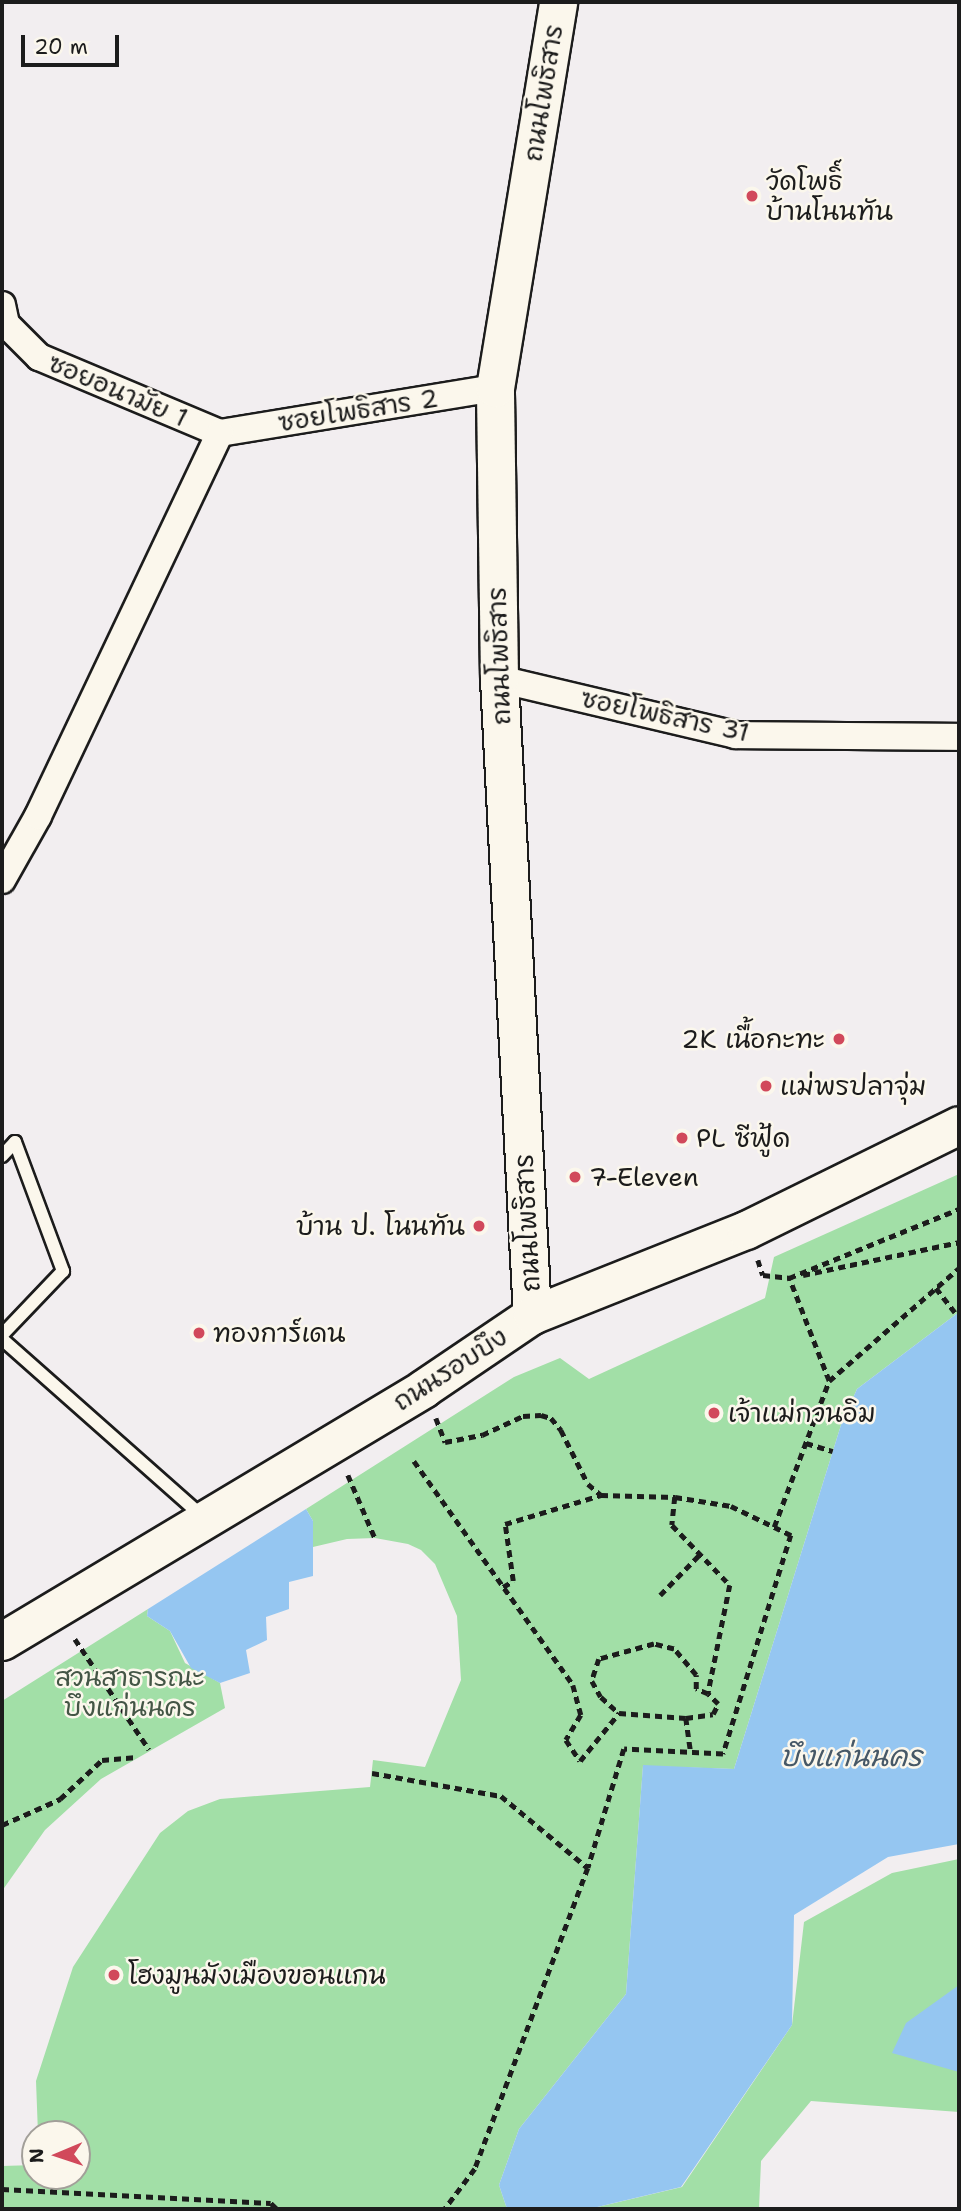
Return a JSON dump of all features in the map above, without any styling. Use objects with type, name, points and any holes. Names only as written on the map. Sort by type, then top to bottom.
[{"type":"street","name":"ถนนโพธิสาร","points":[[532,1315],[499,679],[495,388],[558,2]]},
{"type":"street","name":"ซอยอนามัย 1","points":[[2,305],[6,324],[39,357],[220,432]]},
{"type":"street","name":"ซอยโพธิสาร 2","points":[[220,432],[495,388]]},
{"type":"street","points":[[2,880],[38,816],[220,432]]},
{"type":"street","name":"ซอยโพธิสาร 31","points":[[499,679],[735,735],[959,737]]},
{"type":"street","name":"ถนนรอบบึง","points":[[2,1641],[424,1388],[532,1315],[746,1230],[959,1125]]},
{"type":"lane","points":[[2,1156],[15,1142],[63,1271],[2,1337],[205,1519]]},
{"type":"path","points":[[789,1278],[959,1209]]},
{"type":"path","points":[[746,1230],[764,1275],[789,1278],[959,1242]]},
{"type":"path","points":[[774,1527],[829,1381],[959,1268]]},
{"type":"path","points":[[789,1278],[829,1381]]},
{"type":"path","points":[[936,1288],[955,1312]]},
{"type":"path","points":[[424,1388],[445,1442],[482,1435],[523,1416],[541,1415],[551,1418],[561,1430],[588,1485],[601,1494]]},
{"type":"path","points":[[334,1442],[375,1538]]},
{"type":"path","points":[[806,1443],[833,1451]]},
{"type":"path","points":[[414,1461],[573,1685],[580,1715],[566,1740],[580,1761],[619,1713]]},
{"type":"path","points":[[445,2209],[475,2169],[588,1868],[624,1749],[723,1754],[790,1535],[731,1506],[675,1497],[601,1494],[505,1524],[513,1581],[503,1587]]},
{"type":"path","points":[[675,1497],[673,1525],[730,1585],[708,1694]]},
{"type":"path","points":[[660,1595],[700,1554]]},
{"type":"path","points":[[55,1609],[149,1749]]},
{"type":"path","points":[[654,1644],[674,1649],[696,1675],[696,1689],[708,1694],[718,1704],[713,1714],[686,1718],[619,1713],[601,1698],[592,1682],[599,1659],[654,1644]]},
{"type":"path","points":[[686,1718],[691,1752]]},
{"type":"path","points":[[2,1825],[60,1799],[102,1760],[137,1757]]},
{"type":"path","points":[[372,1773],[501,1796],[588,1868]]},
{"type":"path","points":[[2,2189],[21,2189]]},
{"type":"path","points":[[70,2190],[271,2203],[277,2209],[287,2209]]},
{"type":"green space","name":"สวนสาธารณะ บึงแก่นนคร","points":[[959,1174],[959,1312],[857,1389],[841,1425],[734,1769],[643,1766],[626,1994],[519,2129],[499,2185],[507,2209],[2,2209],[2,2166],[21,2165],[21,2190],[91,2190],[91,2120],[37,2120],[36,2081],[73,1967],[160,1833],[188,1811],[220,1799],[370,1787],[373,1760],[425,1767],[461,1680],[457,1616],[435,1564],[421,1550],[408,1544],[375,1538],[347,1539],[313,1547],[313,1521],[306,1509],[514,1377],[560,1358],[589,1379],[765,1298],[774,1257]]},
{"type":"green space","name":"สวนสาธารณะ บึงแก่นนคร","points":[[148,1609],[147,1616],[170,1631],[185,1663],[220,1683],[225,1708],[101,1779],[45,1830],[2,1891],[2,1701]]},
{"type":"green space","points":[[959,1859],[959,2112],[811,2101],[761,2161],[759,2209],[589,2209],[682,2187],[792,2025],[804,1922],[892,1873]]},
{"type":"water","name":"บึงแก่นนคร","points":[[959,1312],[959,1844],[888,1857],[794,1915],[792,2025],[681,2187],[589,2209],[507,2209],[499,2185],[519,2129],[626,1994],[643,1765],[734,1769],[841,1425],[857,1389]]},
{"type":"water","points":[[306,1509],[313,1521],[313,1576],[289,1582],[289,1609],[266,1617],[267,1640],[246,1650],[250,1673],[220,1683],[191,1668],[170,1631],[147,1616],[148,1609]]},
{"type":"water","points":[[959,1985],[959,2072],[892,2053],[906,2023]]},
{"type":"place","name":"วัดโพธิ์ บ้านโนนทัน","points":[[752,196]]},
{"type":"place","name":"2K เนื้อกะทะ","points":[[839,1039]]},
{"type":"place","name":"แม่พรปลาจุ่ม","points":[[766,1086]]},
{"type":"place","name":"PL ซีฟู้ด","points":[[682,1138]]},
{"type":"place","name":"7-Eleven","points":[[575,1177]]},
{"type":"place","name":"บ้าน ป. โนนทัน","points":[[479,1226]]},
{"type":"place","name":"ทองการ์เดน","points":[[199,1333]]},
{"type":"place","name":"เจ้าแม่กวนอิม","points":[[714,1413]]},
{"type":"place","name":"โฮงมูนมังเมืองขอนแกน","points":[[114,1975]]}]
